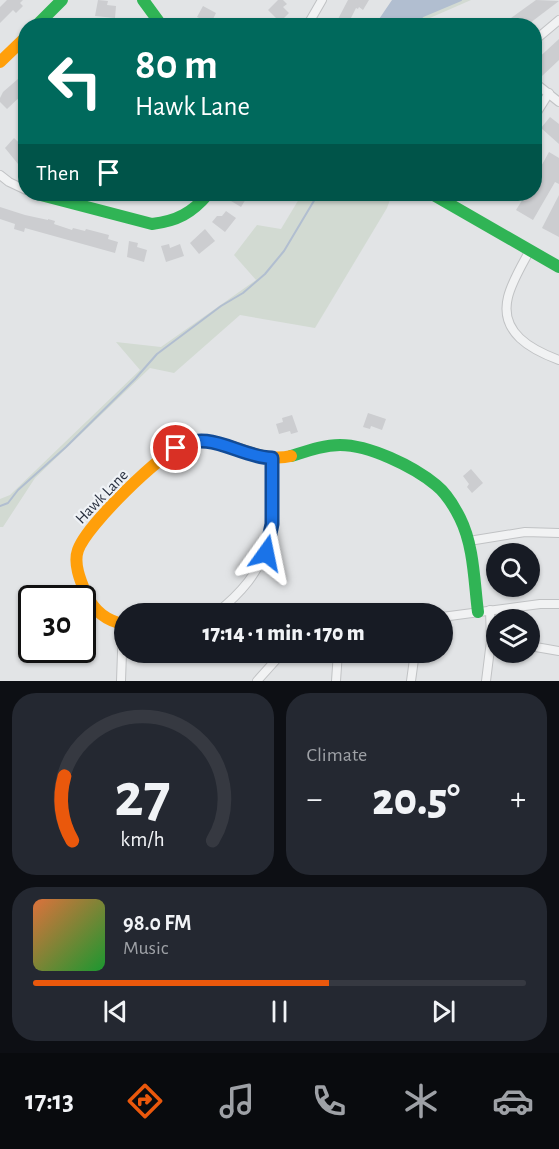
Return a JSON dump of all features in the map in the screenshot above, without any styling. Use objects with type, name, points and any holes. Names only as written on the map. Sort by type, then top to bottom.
[{"type":"street","points":[[44,18],[62,0]]},
{"type":"street","points":[[143,0],[156,18]]},
{"type":"street","points":[[312,18],[322,0]]},
{"type":"street","points":[[542,34],[559,20]]},
{"type":"street","points":[[0,62],[18,44]]},
{"type":"street","points":[[542,88],[559,102]]},
{"type":"street","points":[[542,104],[549,93]]},
{"type":"street","points":[[0,175],[18,186]]},
{"type":"street","points":[[64,201],[152,224],[170,223],[181,219],[202,201]]},
{"type":"street","points":[[444,201],[559,267]]},
{"type":"street","points":[[530,250],[510,289],[506,306],[507,315],[520,340],[537,351],[559,360]]},
{"type":"street","name":"Hawk Lane","points":[[114,622],[108,621],[91,603],[78,569],[77,552],[92,528],[131,487],[176,448],[193,441],[212,441],[272,458],[286,457],[324,446],[346,444],[400,462],[429,478],[445,493],[458,511],[470,541],[484,611]]},
{"type":"street","points":[[225,603],[250,577],[266,553],[272,524],[272,458]]},
{"type":"street","points":[[470,541],[534,532],[559,533]]},
{"type":"street","points":[[453,615],[540,604],[559,604]]},
{"type":"street","points":[[484,611],[486,617]]},
{"type":"street","points":[[540,648],[559,651]]},
{"type":"street","name":"Hawk Lane","points":[[121,681],[122,663]]},
{"type":"street","points":[[257,681],[273,663]]},
{"type":"street","points":[[336,681],[337,663]]},
{"type":"street","points":[[411,681],[413,663]]},
{"type":"street","points":[[486,681],[490,663]]},
{"type":"shaded area","points":[[461,0],[471,0],[430,18],[421,18]]},
{"type":"shaded area","points":[[298,201],[390,201],[315,328],[240,315],[174,373],[150,368],[35,478],[3,527],[0,527],[0,499],[10,495],[140,370],[116,342],[161,347],[256,280],[234,255],[257,225],[281,229]]},
{"type":"water","points":[[392,0],[461,0],[421,18],[380,18]]},
{"type":"building","points":[[7,0],[23,0],[20,3],[23,6],[16,13],[13,10],[0,23],[0,7]]},
{"type":"building","points":[[98,0],[108,1],[107,5],[116,6],[115,18],[95,16]]},
{"type":"building","points":[[278,0],[283,0],[287,4],[283,7],[289,13],[284,18],[276,18],[268,10]]},
{"type":"building","points":[[348,0],[369,0],[363,10],[356,8],[351,18],[339,18]]},
{"type":"building","points":[[536,0],[559,1],[537,18],[511,18]]},
{"type":"building","points":[[203,6],[216,13],[214,18],[197,17]]},
{"type":"building","points":[[559,39],[559,60],[542,76],[542,55]]},
{"type":"building","points":[[18,79],[18,99],[7,109],[0,102],[3,92]]},
{"type":"building","points":[[550,117],[559,124],[559,144],[542,129]]},
{"type":"building","points":[[14,138],[18,142],[18,164],[5,148]]},
{"type":"building","points":[[549,152],[559,158],[559,184],[555,182],[533,220],[516,210],[522,201],[542,201],[542,165]]},
{"type":"building","points":[[559,195],[559,237],[542,228]]},
{"type":"building","points":[[231,201],[245,201],[241,207]]},
{"type":"building","points":[[0,207],[55,221],[54,224],[72,230],[73,228],[85,231],[86,229],[109,235],[108,239],[118,242],[115,253],[25,228],[24,232],[14,229],[15,224],[0,219]]},
{"type":"building","points":[[226,211],[236,218],[225,232],[212,222]]},
{"type":"building","points":[[205,229],[215,241],[199,254],[190,243]]},
{"type":"building","points":[[129,241],[138,243],[137,247],[147,250],[144,262],[127,257]]},
{"type":"building","points":[[169,244],[170,248],[180,244],[184,256],[166,262],[161,246]]},
{"type":"building","points":[[368,413],[386,419],[382,430],[371,426],[370,429],[363,427]]},
{"type":"building","points":[[292,415],[298,432],[291,434],[290,431],[279,434],[276,424],[283,422],[282,418]]},
{"type":"building","points":[[471,469],[483,483],[472,493],[463,476]]},
{"type":"waterway","points":[[421,18],[461,0]]},
{"type":"waterway","points":[[0,506],[8,503],[18,490],[66,447],[157,354],[221,306],[243,293],[265,274],[284,251],[314,201]]},
{"type":"traffic: fast","points":[[44,18],[62,0]]},
{"type":"traffic: fast","points":[[143,0],[156,18]]},
{"type":"traffic: fast","points":[[64,201],[152,224],[169,221],[183,215],[201,201]]},
{"type":"traffic: fast","points":[[444,201],[559,267]]},
{"type":"traffic: fast","points":[[291,456],[327,446],[352,446],[390,458],[436,485],[452,504],[465,529],[473,564],[478,612]]},
{"type":"traffic: slow","points":[[0,62],[18,45]]},
{"type":"traffic: slow","points":[[114,621],[101,614],[86,594],[78,573],[77,555],[84,539],[95,524],[142,476],[173,451],[184,444],[196,441],[209,441],[262,456],[291,456]]},
{"type":"route","points":[[176,448],[184,443],[203,440],[272,458],[272,524],[266,553]]}]
